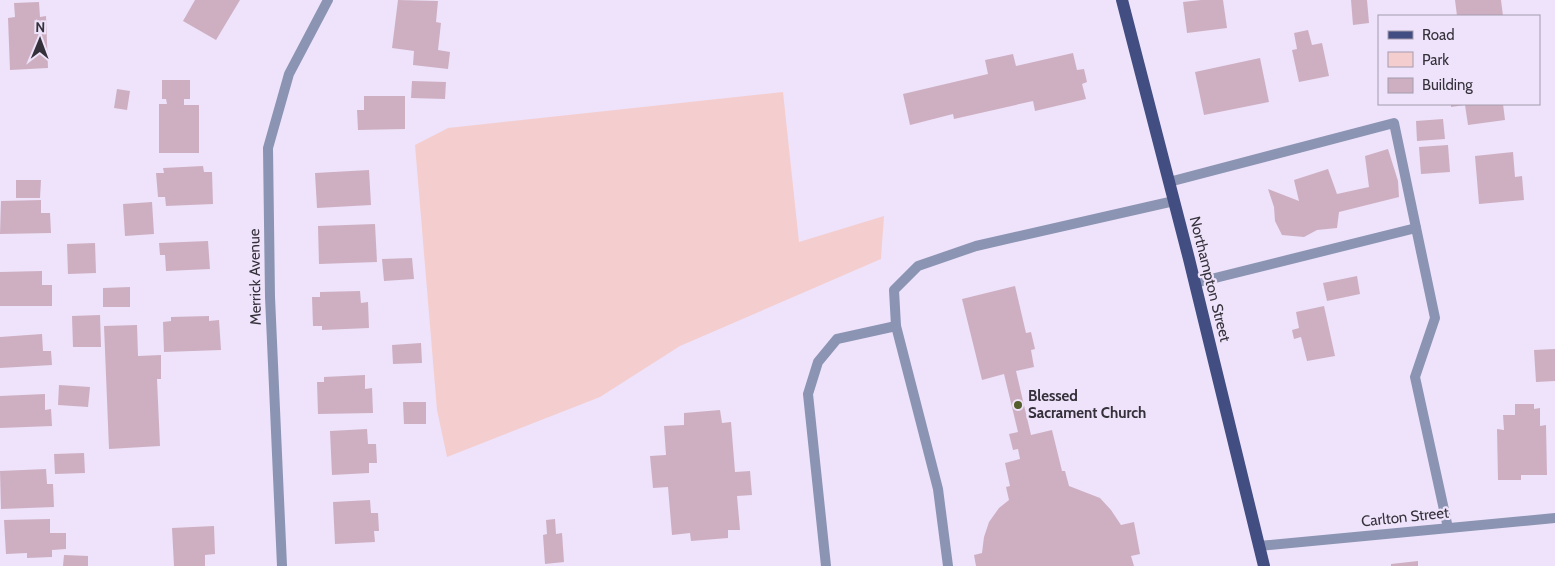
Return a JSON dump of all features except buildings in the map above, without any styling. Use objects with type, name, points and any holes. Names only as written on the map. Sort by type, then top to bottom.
[{"type":"main road","name":"Northampton Street","points":[[1122,0],[1195,283],[1264,566]]},
{"type":"street","name":"Merrick Avenue","points":[[282,566],[270,297],[268,148],[289,74],[328,0]]},
{"type":"street","points":[[1169,182],[1394,124],[1435,318],[1415,377],[1448,528]]},
{"type":"street","points":[[948,566],[938,490],[896,326],[894,290],[918,266],[976,246],[1174,201]]},
{"type":"street","points":[[1195,283],[1416,228]]},
{"type":"street","points":[[826,566],[808,394],[818,362],[837,339],[896,326]]},
{"type":"street","name":"Carlton Street","points":[[1259,546],[1555,518]]},
{"type":"green space","points":[[783,92],[799,242],[884,216],[881,259],[680,346],[600,397],[447,457],[437,410],[415,145],[448,128]]},
{"type":"place","name":"Blessed Sacrament Church","points":[[1018,405]]}]
